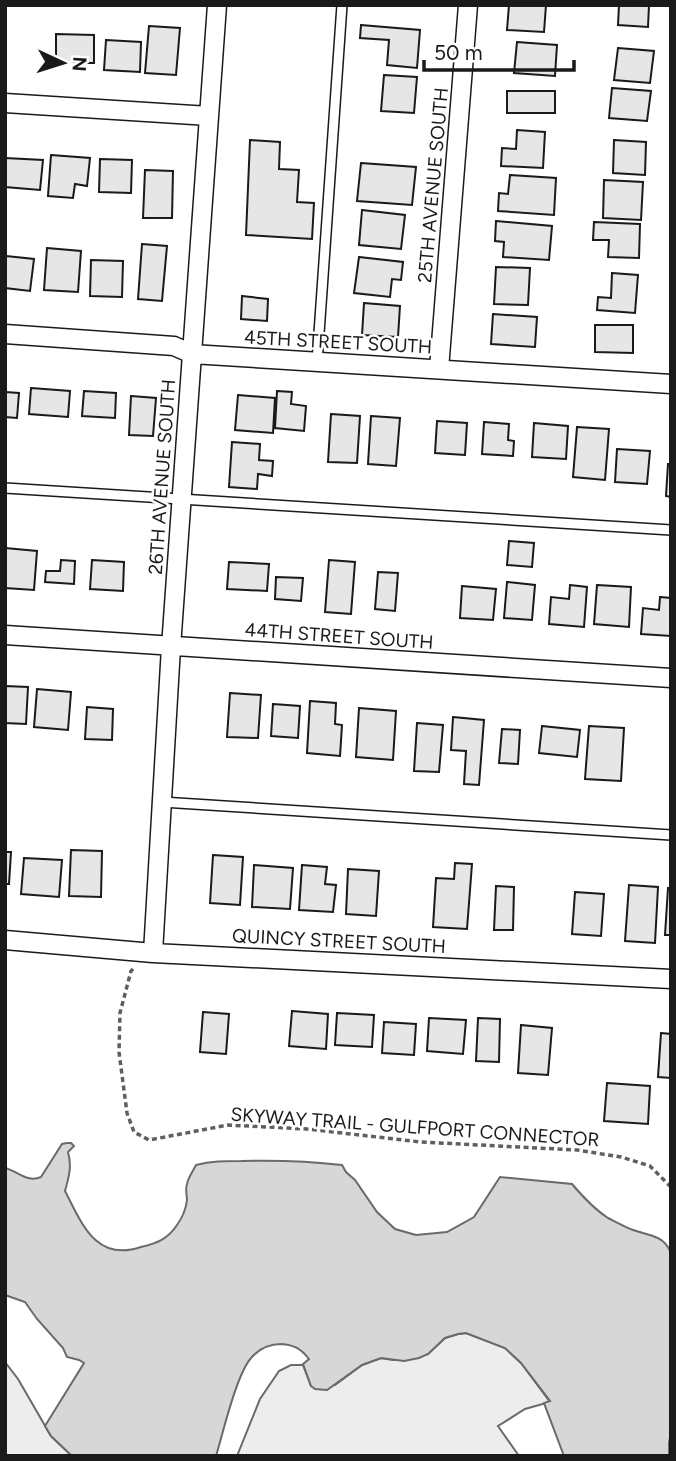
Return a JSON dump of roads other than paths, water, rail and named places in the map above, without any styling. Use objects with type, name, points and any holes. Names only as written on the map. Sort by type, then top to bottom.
[{"type":"street","name":"26TH AVENUE SOUTH","points":[[153,953],[171,647],[217,5]]},
{"type":"street","name":"25TH AVENUE SOUTH","points":[[439,369],[468,5]]},
{"type":"street","points":[[5,103],[209,116]]},
{"type":"street","name":"45TH STREET SOUTH","points":[[5,334],[174,346],[192,354],[671,384]]},
{"type":"street","name":"44TH STREET SOUTH","points":[[5,635],[671,678]]},
{"type":"street","name":"QUINCY STREET SOUTH","points":[[5,940],[153,953],[671,979]]},
{"type":"lane","points":[[317,362],[342,5]]},
{"type":"lane","points":[[5,488],[671,530]]},
{"type":"lane","points":[[162,802],[671,835]]}]
